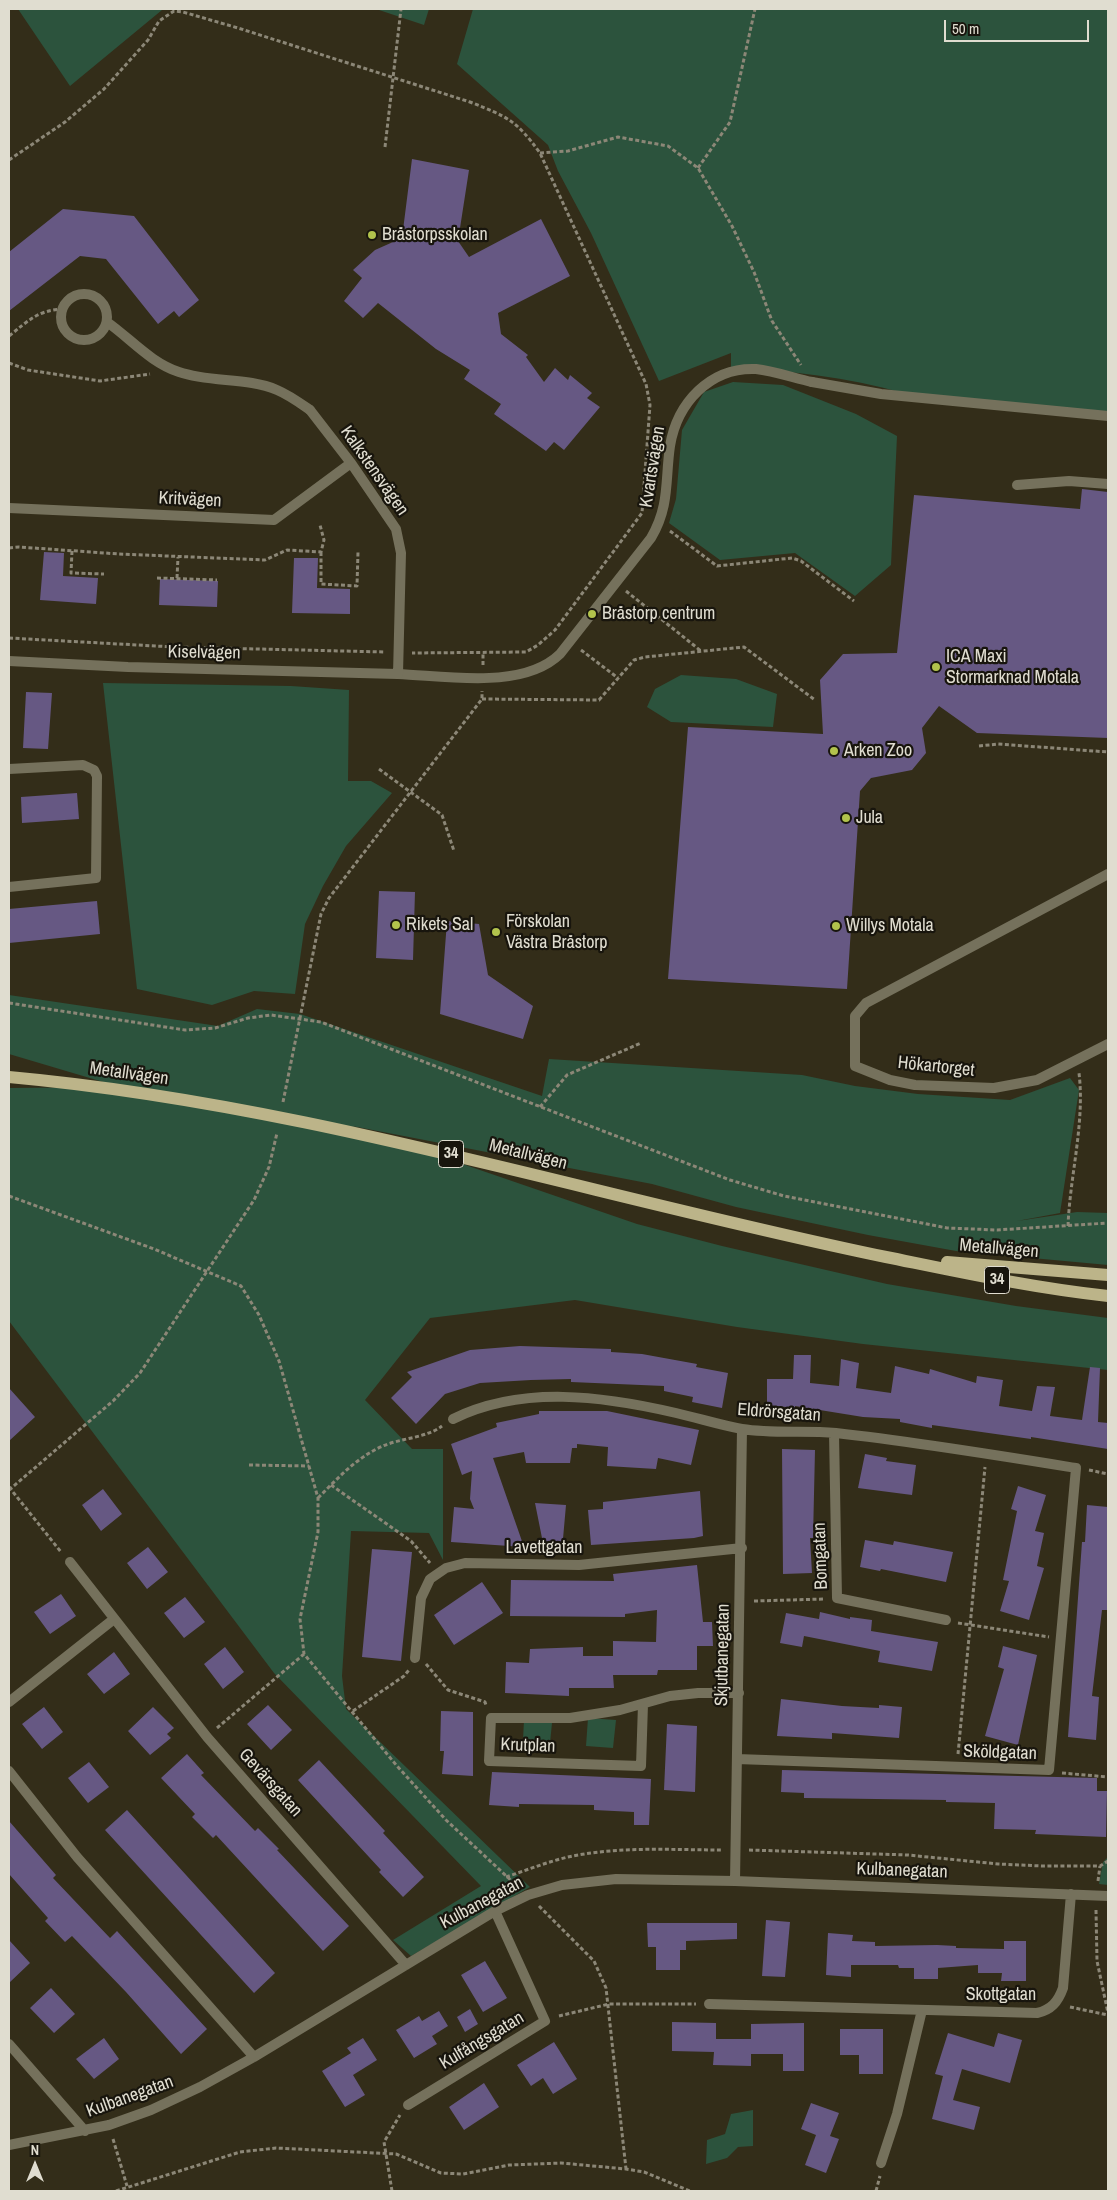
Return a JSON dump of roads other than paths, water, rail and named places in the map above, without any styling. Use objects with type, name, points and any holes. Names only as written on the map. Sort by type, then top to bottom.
[{"type":"main road","name":"Metallvägen","points":[[9,1077],[149,1094],[351,1130],[733,1224],[1013,1284],[1108,1296]]},
{"type":"main road","name":"Metallvägen","points":[[887,1257],[1015,1269],[1108,1274]]},
{"type":"street","points":[[80,294],[94,296],[106,307],[107,322],[100,335],[93,339],[78,340],[71,336],[62,324],[63,309],[72,297],[80,294]]},
{"type":"street","name":"Kalkstensvägen","points":[[107,322],[145,354],[167,367],[195,376],[270,388],[286,394],[310,410],[351,463],[391,520],[399,540],[398,674]]},
{"type":"street","name":"Kvartsvägen","points":[[398,674],[512,677],[546,665],[557,657],[616,584],[659,524],[665,504],[673,431],[683,409],[697,391],[717,376],[744,370],[764,370],[812,382],[881,394],[1108,416]]},
{"type":"street","name":"Kritvägen","points":[[9,508],[274,520],[351,463]]},
{"type":"street","points":[[1018,485],[1069,481],[1108,484]]},
{"type":"street","name":"Kiselvägen","points":[[9,661],[128,667],[398,674]]},
{"type":"street","points":[[9,769],[83,765],[94,770],[97,776],[96,878],[9,887]]},
{"type":"street","name":"Hökartorget","points":[[1108,874],[866,1003],[855,1016],[855,1066],[890,1080],[915,1085],[969,1088],[1014,1086],[1038,1080],[1108,1044]]},
{"type":"street","name":"Eldrörsgatan","points":[[453,1419],[474,1409],[540,1396],[634,1404],[742,1429],[834,1433],[1076,1468]]},
{"type":"street","name":"Skjutbanegatan","points":[[735,1881],[742,1548],[742,1429]]},
{"type":"street","name":"Bomgatan","points":[[834,1433],[837,1598],[946,1620]]},
{"type":"street","name":"Sköldgatan","points":[[737,1759],[1049,1770],[1076,1468]]},
{"type":"street","name":"Lavettgatan","points":[[415,1658],[422,1598],[430,1579],[446,1568],[465,1563],[579,1565],[742,1548]]},
{"type":"street","name":"Gevärsgatan","points":[[70,1562],[207,1737],[406,1965]]},
{"type":"street","points":[[9,1702],[114,1620]]},
{"type":"street","name":"Krutplan","points":[[643,1704],[642,1766],[489,1761],[490,1718],[570,1718],[643,1704],[670,1696],[698,1693],[739,1693]]},
{"type":"street","points":[[9,1771],[76,1857],[254,2057]]},
{"type":"street","name":"Kulbanegatan","points":[[9,2146],[109,2125],[152,2110],[200,2087],[254,2057],[495,1910],[528,1895],[562,1885],[596,1880],[735,1881],[1108,1896]]},
{"type":"street","name":"Skottgatan","points":[[709,2004],[1044,2012],[1059,1999],[1063,1988],[1071,1894]]},
{"type":"street","name":"Kulfångsgatan","points":[[408,2105],[545,2021],[495,1910]]},
{"type":"street","points":[[880,2163],[896,2114],[922,2010]]},
{"type":"street","points":[[9,2044],[85,2131]]},
{"type":"place","name":"Bråstorpsskolan","points":[[372,235]]},
{"type":"place","name":"Bråstorp centrum","points":[[592,614]]},
{"type":"place","name":"ICA Maxi Stormarknad Motala","points":[[936,667]]},
{"type":"place","name":"Arken Zoo","points":[[834,751]]},
{"type":"place","name":"Jula","points":[[846,818]]},
{"type":"place","name":"Rikets Sal","points":[[396,925]]},
{"type":"place","name":"Willys Motala","points":[[836,926]]},
{"type":"place","name":"Förskolan Västra Bråstorp","points":[[496,932]]}]
